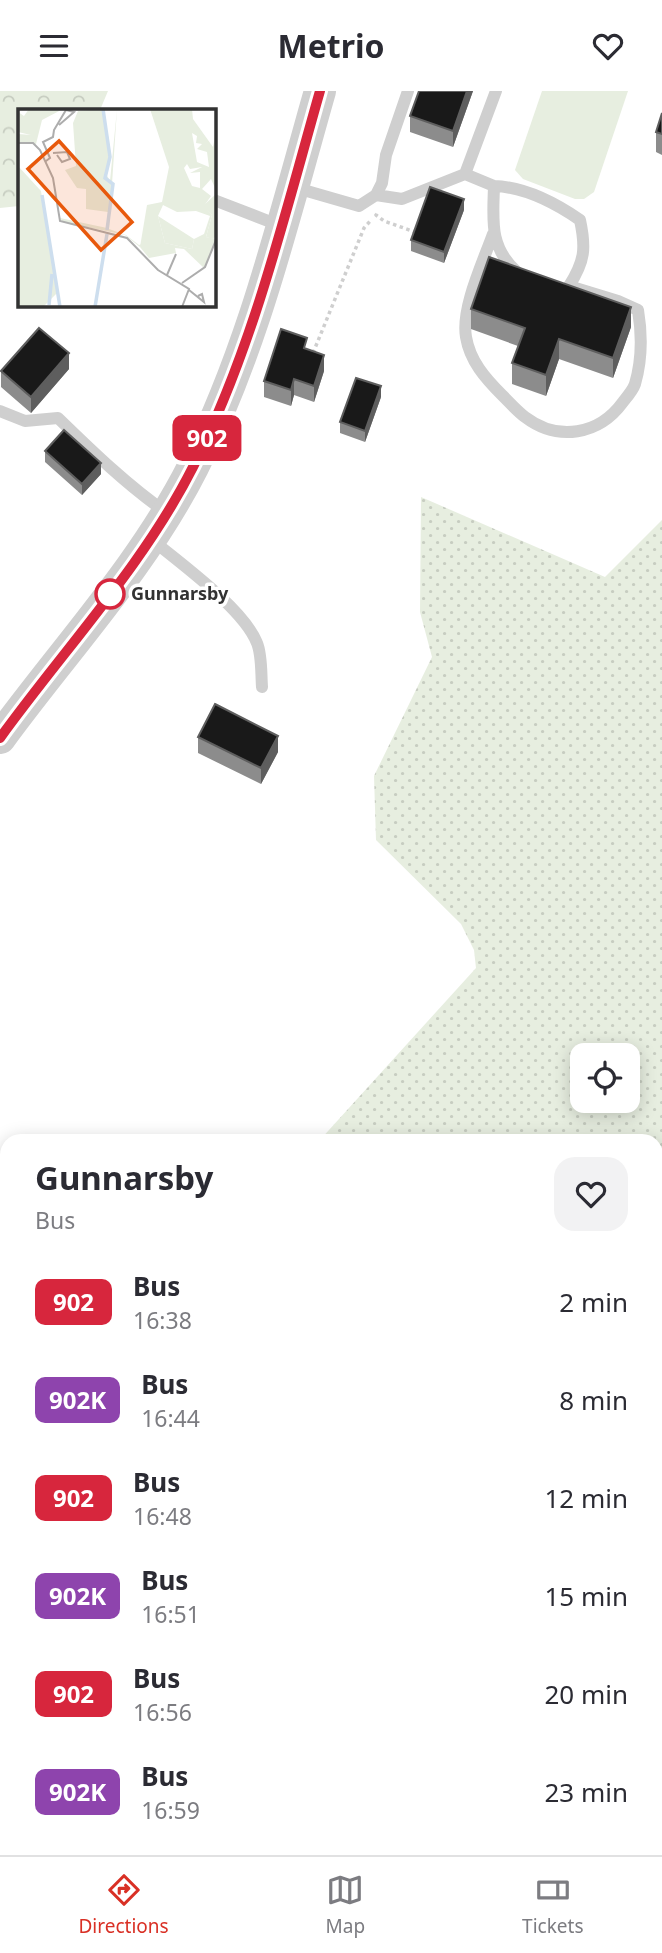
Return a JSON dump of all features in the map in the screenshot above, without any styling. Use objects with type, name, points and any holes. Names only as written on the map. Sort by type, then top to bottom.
[{"type":"street","points":[[0,738],[159,526],[193,468],[232,379],[293,187],[320,91]]},
{"type":"lane","points":[[293,187],[359,205],[376,195],[382,183],[386,155],[408,91]]},
{"type":"lane","points":[[465,174],[496,91]]},
{"type":"lane","points":[[376,195],[402,199],[465,174],[494,186],[513,187],[559,206],[580,220],[585,245],[580,269],[569,286]]},
{"type":"lane","points":[[494,186],[493,234],[466,312],[466,336],[476,366],[525,418],[552,431],[579,432],[603,424],[634,386],[642,336],[638,310],[618,300],[569,286],[554,289]]},
{"type":"lane","points":[[215,200],[281,226]]},
{"type":"lane","points":[[493,234],[505,261],[523,278]]},
{"type":"lane","points":[[0,411],[25,421],[58,418],[146,499],[159,526],[209,587],[250,628],[259,646],[262,687]]},
{"type":"path","points":[[313,353],[364,228],[376,215]]},
{"type":"path","points":[[384,221],[417,232]]},
{"type":"green space","points":[[0,91],[108,91],[100,109],[18,109],[18,206],[0,208]]},
{"type":"green space","points":[[542,91],[628,91],[594,192],[584,199],[575,199],[523,179],[515,170]]},
{"type":"green space","points":[[421,497],[605,577],[662,520],[662,1134],[325,1134],[476,968],[474,950],[461,924],[376,840],[374,776],[432,657],[420,612]]},
{"type":"building","points":[[419,91],[467,91],[453,131],[410,116]]},
{"type":"building","points":[[662,113],[662,134],[656,132]]},
{"type":"building","points":[[430,187],[464,199],[444,252],[411,240]]},
{"type":"building","points":[[489,257],[631,307],[613,358],[559,339],[546,375],[512,363],[525,328],[471,309]]},
{"type":"building","points":[[39,328],[69,353],[31,397],[1,371]]},
{"type":"building","points":[[281,329],[307,338],[304,348],[324,355],[314,386],[294,379],[291,390],[264,381]]},
{"type":"building","points":[[356,378],[381,386],[365,431],[340,422]]},
{"type":"building","points":[[64,430],[101,463],[82,484],[45,451]]},
{"type":"building","points":[[215,704],[278,736],[261,768],[198,737]]},
{"type":"bus line","name":"902","points":[[0,738],[122,580],[151,539],[193,468],[219,411],[248,334],[320,91]]},
{"type":"place","name":"Gunnarsby","points":[[110,594]]}]
